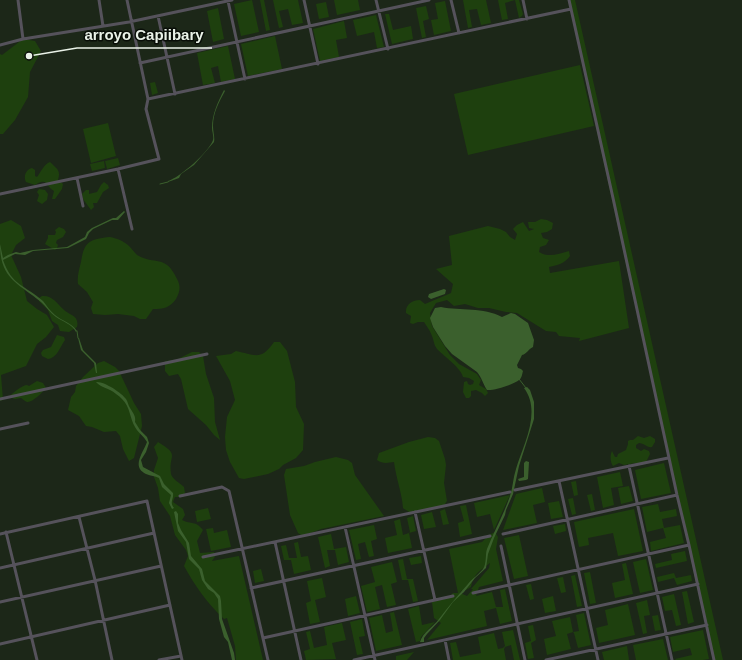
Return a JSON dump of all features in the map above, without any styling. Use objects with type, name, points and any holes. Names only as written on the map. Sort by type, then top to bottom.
[{"type":"street","points":[[18,0],[23,39]]},
{"type":"street","points":[[99,0],[103,26]]},
{"type":"street","points":[[0,194],[159,159],[146,109],[148,99],[127,0]]},
{"type":"street","points":[[0,45],[40,36],[131,22],[230,0],[245,79]]},
{"type":"street","points":[[304,0],[318,64]]},
{"type":"street","points":[[376,0],[388,49]]},
{"type":"street","points":[[140,62],[429,0]]},
{"type":"street","points":[[451,0],[459,33]]},
{"type":"street","points":[[523,0],[527,19]]},
{"type":"street","points":[[569,0],[668,458],[698,584],[714,660]]},
{"type":"street","points":[[148,99],[571,9]]},
{"type":"street","points":[[158,16],[175,94]]},
{"type":"street","points":[[118,169],[132,229]]},
{"type":"street","points":[[77,178],[83,206]]},
{"type":"street","points":[[0,400],[207,354]]},
{"type":"street","points":[[0,429],[28,423]]},
{"type":"street","points":[[515,490],[668,458]]},
{"type":"street","points":[[629,466],[672,660]]},
{"type":"street","points":[[559,481],[598,660]]},
{"type":"street","points":[[180,496],[222,487],[226,488],[228,491],[268,660]]},
{"type":"street","points":[[203,557],[510,492]]},
{"type":"street","points":[[503,534],[677,495]]},
{"type":"street","points":[[0,534],[147,501],[182,660]]},
{"type":"street","points":[[415,512],[435,600]]},
{"type":"street","points":[[79,517],[95,580],[112,660]]},
{"type":"street","points":[[344,527],[375,660]]},
{"type":"street","points":[[6,532],[37,660]]},
{"type":"street","points":[[0,568],[154,533]]},
{"type":"street","points":[[251,588],[490,536]]},
{"type":"street","points":[[275,542],[301,660]]},
{"type":"street","points":[[473,593],[689,545]]},
{"type":"street","points":[[501,546],[525,660]]},
{"type":"street","points":[[0,602],[161,566]]},
{"type":"street","points":[[354,660],[698,584]]},
{"type":"street","points":[[263,638],[453,596]]},
{"type":"street","points":[[0,644],[170,604]]},
{"type":"street","points":[[546,660],[707,625]]},
{"type":"street","points":[[444,640],[449,660]]},
{"type":"street","points":[[159,660],[181,656]]},
{"type":"shaded area","points":[[252,0],[259,32],[241,36],[234,4]]},
{"type":"shaded area","points":[[260,0],[264,0],[270,30],[266,31]]},
{"type":"shaded area","points":[[273,0],[298,0],[303,23],[292,25],[288,9],[279,11],[283,27],[279,28]]},
{"type":"shaded area","points":[[334,0],[358,0],[360,10],[337,15]]},
{"type":"shaded area","points":[[463,0],[486,0],[491,23],[481,25],[477,9],[469,10],[472,27],[468,28]]},
{"type":"shaded area","points":[[498,0],[515,0],[505,3],[508,19],[502,20]]},
{"type":"shaded area","points":[[515,0],[519,0],[523,14],[519,18]]},
{"type":"shaded area","points":[[568,0],[575,0],[723,660],[713,660]]},
{"type":"shaded area","points":[[445,1],[451,31],[434,35],[431,20],[438,19],[435,3]]},
{"type":"shaded area","points":[[326,2],[329,17],[319,19],[316,4]]},
{"type":"shaded area","points":[[426,6],[429,19],[423,21],[426,37],[422,38],[416,8]]},
{"type":"shaded area","points":[[218,8],[224,39],[213,42],[207,11]]},
{"type":"shaded area","points":[[385,14],[389,14],[393,30],[411,26],[413,39],[392,44]]},
{"type":"shaded area","points":[[376,15],[384,47],[377,48],[374,32],[357,36],[353,20]]},
{"type":"shaded area","points":[[344,21],[347,38],[336,40],[339,57],[320,61],[313,29]]},
{"type":"shaded area","points":[[275,36],[282,69],[248,76],[241,44]]},
{"type":"shaded area","points":[[23,39],[35,41],[41,51],[30,72],[28,97],[15,120],[3,134],[0,134],[0,54],[2,55]]},
{"type":"shaded area","points":[[228,46],[235,79],[221,82],[218,66],[211,68],[215,83],[203,85],[197,53]]},
{"type":"shaded area","points":[[580,65],[594,126],[468,155],[454,94]]},
{"type":"shaded area","points":[[155,82],[158,93],[152,95],[150,83]]},
{"type":"shaded area","points":[[224,90],[225,91],[214,117],[214,142],[194,165],[181,174],[179,178],[168,182],[193,164],[210,145],[213,140],[212,123],[214,113]]},
{"type":"shaded area","points":[[108,123],[116,156],[91,163],[83,129]]},
{"type":"shaded area","points":[[118,158],[120,165],[107,169],[105,161]]},
{"type":"shaded area","points":[[104,161],[105,168],[92,171],[90,164]]},
{"type":"shaded area","points":[[50,162],[58,170],[58,180],[63,184],[62,189],[55,199],[52,199],[54,191],[46,183],[42,182],[35,185],[26,182],[25,178],[27,172],[32,168],[35,170],[35,176],[37,177],[44,166]]},
{"type":"shaded area","points":[[104,182],[109,188],[103,192],[97,203],[93,203],[94,207],[91,210],[83,199],[82,194],[86,190],[89,190],[89,194],[97,192]]},
{"type":"shaded area","points":[[39,189],[45,190],[48,194],[47,200],[42,204],[37,201],[39,195],[37,192]]},
{"type":"shaded area","points":[[124,211],[125,212],[118,220],[112,220],[93,229],[86,239],[68,248],[33,251],[25,255],[15,254],[3,260],[7,269],[15,280],[43,301],[53,313],[72,326],[77,331],[76,332],[72,327],[59,319],[41,302],[18,285],[7,273],[3,265],[0,244],[3,258],[16,252],[20,253],[33,250],[67,247],[85,237],[87,232],[92,228],[116,218]]},
{"type":"shaded area","points":[[541,219],[553,223],[552,229],[541,233],[543,238],[549,240],[546,245],[540,247],[539,252],[550,255],[569,251],[570,256],[558,265],[549,267],[550,273],[619,261],[629,328],[579,341],[580,338],[559,336],[556,332],[546,331],[517,313],[489,308],[478,308],[465,304],[454,306],[447,300],[436,303],[430,313],[432,326],[450,355],[459,364],[477,374],[481,380],[479,385],[486,389],[488,393],[485,396],[476,390],[471,391],[471,396],[466,398],[463,392],[464,382],[467,381],[470,385],[473,384],[474,381],[463,377],[456,366],[437,348],[424,322],[413,324],[410,323],[411,316],[406,313],[408,305],[414,301],[420,300],[425,304],[451,293],[453,284],[436,269],[452,265],[449,236],[488,226],[506,232],[515,240],[517,234],[513,229],[517,225],[523,222],[529,231],[534,229],[529,228],[528,222],[535,222]]},
{"type":"shaded area","points":[[11,220],[21,226],[25,238],[16,245],[11,255],[21,277],[27,301],[47,315],[54,327],[46,337],[37,344],[26,366],[1,375],[3,400],[0,401],[0,224]]},
{"type":"shaded area","points":[[59,227],[64,229],[66,232],[63,237],[57,240],[56,243],[58,245],[55,250],[45,244],[48,235],[55,235],[55,230]]},
{"type":"shaded area","points":[[110,237],[125,243],[137,255],[149,260],[164,263],[173,271],[179,287],[179,291],[174,302],[163,308],[153,309],[146,319],[118,314],[93,314],[91,308],[93,302],[87,292],[78,284],[78,273],[82,255],[86,246],[97,239]]},
{"type":"shaded area","points":[[444,289],[446,290],[445,294],[431,299],[428,297],[429,294]]},
{"type":"shaded area","points":[[42,296],[51,298],[73,316],[77,320],[77,327],[69,332],[60,331],[58,325],[52,321],[48,310],[39,301],[39,298]]},
{"type":"shaded area","points":[[441,307],[480,310],[502,317],[511,313],[528,323],[534,340],[533,347],[522,355],[517,365],[518,368],[523,371],[520,379],[517,382],[504,387],[487,390],[477,372],[452,354],[433,327],[430,318],[435,308]]},
{"type":"shaded area","points":[[57,335],[64,337],[65,340],[58,352],[54,357],[48,359],[42,356],[41,353],[43,350],[51,347]]},
{"type":"shaded area","points":[[78,338],[83,350],[96,363],[97,373],[94,363],[81,350]]},
{"type":"shaded area","points":[[274,342],[280,342],[287,351],[295,382],[296,407],[304,424],[303,450],[296,458],[268,474],[244,479],[239,478],[230,462],[226,450],[225,437],[227,417],[235,400],[230,381],[216,356],[231,354],[236,351],[257,355],[265,352]]},
{"type":"shaded area","points":[[192,352],[199,352],[203,356],[206,374],[214,398],[215,422],[220,440],[188,409],[181,379],[178,374],[169,376],[165,371],[165,361],[176,360]]},
{"type":"shaded area","points":[[104,361],[119,371],[134,403],[141,414],[142,426],[134,458],[129,461],[123,449],[120,436],[116,431],[104,432],[86,426],[79,416],[68,410],[71,397],[75,392],[76,386],[98,363]]},
{"type":"shaded area","points":[[37,381],[43,383],[46,388],[32,401],[27,402],[21,398],[15,399],[9,397],[25,385],[29,386]]},
{"type":"shaded area","points":[[96,382],[104,383],[126,399],[135,416],[135,422],[147,437],[149,443],[141,460],[143,467],[160,476],[164,484],[173,493],[172,502],[174,508],[172,509],[169,503],[171,495],[162,487],[159,478],[146,474],[139,468],[139,460],[147,442],[135,427],[125,402],[115,393]]},
{"type":"shaded area","points":[[527,387],[530,390],[534,402],[534,419],[519,466],[513,494],[488,554],[486,568],[453,602],[484,567],[487,549],[510,496],[515,472],[529,428],[531,407],[529,397],[524,388]]},
{"type":"shaded area","points":[[638,436],[644,438],[650,436],[655,439],[652,447],[641,443],[636,445],[636,448],[641,451],[644,449],[649,451],[650,454],[646,462],[624,465],[619,463],[613,466],[611,463],[612,451],[615,457],[617,457],[618,454],[626,450],[628,441],[633,440]]},
{"type":"shaded area","points":[[428,437],[435,438],[439,441],[445,459],[446,465],[444,483],[447,501],[443,506],[409,512],[403,508],[394,462],[383,463],[377,460],[379,453]]},
{"type":"shaded area","points":[[158,442],[171,453],[171,474],[174,479],[184,487],[185,493],[181,497],[175,497],[173,502],[183,509],[185,515],[182,520],[195,524],[203,530],[197,541],[200,553],[214,552],[216,555],[212,561],[239,556],[263,660],[236,660],[235,646],[227,618],[224,619],[207,600],[184,566],[188,556],[186,550],[175,535],[170,516],[160,501],[158,488],[154,477],[154,470],[158,458],[154,447]]},
{"type":"shaded area","points":[[336,457],[348,460],[352,463],[355,475],[384,516],[321,529],[303,536],[298,533],[290,515],[284,475],[286,469],[304,466]]},
{"type":"shaded area","points":[[526,461],[529,462],[528,479],[519,481],[518,479],[524,477],[524,463]]},
{"type":"shaded area","points":[[664,463],[671,493],[641,499],[635,470]]},
{"type":"shaded area","points":[[620,472],[623,486],[611,488],[614,505],[603,508],[597,477]]},
{"type":"shaded area","points":[[576,481],[578,495],[574,496],[571,482]]},
{"type":"shaded area","points":[[629,486],[633,501],[621,504],[618,488]]},
{"type":"shaded area","points":[[542,488],[545,502],[533,505],[537,523],[503,530],[516,494]]},
{"type":"shaded area","points":[[592,494],[595,510],[591,511],[587,495]]},
{"type":"shaded area","points":[[510,495],[494,530],[490,514],[477,517],[474,503]]},
{"type":"shaded area","points":[[573,498],[576,514],[572,515],[568,499]]},
{"type":"shaded area","points":[[559,501],[563,517],[551,519],[548,503]]},
{"type":"shaded area","points":[[658,504],[660,512],[676,509],[677,516],[662,519],[664,528],[680,525],[684,543],[651,551],[650,542],[666,538],[663,528],[647,532],[642,507]]},
{"type":"shaded area","points":[[466,505],[472,534],[460,537],[458,523],[464,521],[460,506]]},
{"type":"shaded area","points":[[208,508],[211,519],[197,522],[195,511]]},
{"type":"shaded area","points":[[445,509],[449,524],[443,525],[440,511]]},
{"type":"shaded area","points":[[634,509],[643,551],[618,556],[613,533],[588,538],[589,545],[579,547],[574,522]]},
{"type":"shaded area","points":[[176,511],[178,514],[178,523],[189,543],[191,556],[202,569],[205,581],[220,596],[222,619],[235,660],[232,660],[228,642],[224,637],[219,619],[218,599],[214,593],[208,589],[202,580],[199,569],[189,559],[186,542],[178,531],[174,512]]},
{"type":"shaded area","points":[[432,512],[436,527],[424,529],[421,515]]},
{"type":"shaded area","points":[[413,516],[416,531],[409,533],[407,518]]},
{"type":"shaded area","points":[[400,519],[403,535],[409,533],[412,548],[388,553],[385,538],[397,535],[394,521]]},
{"type":"shaded area","points":[[565,524],[566,531],[555,534],[553,526]]},
{"type":"shaded area","points":[[374,525],[377,539],[371,541],[374,556],[369,557],[365,542],[358,544],[361,559],[356,560],[349,530]]},
{"type":"shaded area","points":[[213,528],[214,533],[227,530],[231,547],[211,551],[206,529]]},
{"type":"shaded area","points":[[495,532],[498,537],[496,549],[503,581],[479,587],[476,596],[492,592],[496,607],[503,607],[500,590],[505,589],[512,621],[500,624],[496,608],[484,611],[487,626],[427,640],[441,623],[434,618],[432,602],[448,598],[453,593],[458,593],[449,549],[482,542],[489,535]],"holes":[[[490,563],[489,568],[467,596],[460,593],[461,591],[471,587],[476,576]]]},
{"type":"shaded area","points":[[331,534],[334,549],[346,547],[349,562],[338,565],[335,550],[327,550],[330,566],[325,568],[318,537]]},
{"type":"shaded area","points":[[519,535],[528,576],[514,579],[504,538]]},
{"type":"shaded area","points":[[298,542],[301,557],[308,556],[311,570],[294,574],[291,560],[284,560],[281,546],[286,545],[289,558],[297,558],[294,543]]},
{"type":"shaded area","points":[[685,551],[687,561],[656,568],[655,564],[672,560],[671,554]]},
{"type":"shaded area","points":[[421,556],[422,563],[411,565],[409,558]]},
{"type":"shaded area","points":[[403,559],[407,579],[413,579],[418,601],[413,602],[408,580],[402,580],[398,560]]},
{"type":"shaded area","points":[[646,559],[653,590],[640,593],[633,562]]},
{"type":"shaded area","points":[[392,562],[397,582],[391,584],[396,605],[387,607],[382,585],[375,587],[380,609],[367,612],[361,586],[375,582],[371,567]]},
{"type":"shaded area","points":[[626,563],[633,594],[615,598],[612,583],[625,580],[622,564]]},
{"type":"shaded area","points":[[261,569],[264,581],[255,583],[253,571]]},
{"type":"shaded area","points":[[590,572],[596,603],[590,604],[584,573]]},
{"type":"shaded area","points":[[674,573],[676,578],[691,575],[692,581],[677,585],[674,578],[658,582],[657,577]]},
{"type":"shaded area","points":[[575,575],[582,606],[577,607],[571,576]]},
{"type":"shaded area","points":[[563,577],[566,592],[561,593],[557,578]]},
{"type":"shaded area","points":[[322,578],[326,597],[315,600],[320,622],[310,624],[306,603],[311,601],[307,581]]},
{"type":"shaded area","points":[[531,584],[534,599],[530,600],[526,585]]},
{"type":"shaded area","points":[[687,591],[694,622],[688,624],[682,592]]},
{"type":"shaded area","points":[[674,594],[681,625],[676,626],[672,610],[665,611],[662,597]]},
{"type":"shaded area","points":[[356,596],[360,613],[348,616],[345,599]]},
{"type":"shaded area","points":[[553,596],[556,611],[545,613],[542,599]]},
{"type":"shaded area","points":[[647,600],[650,615],[644,616],[647,633],[643,634],[636,603]]},
{"type":"shaded area","points":[[453,602],[440,620],[424,638],[424,642],[420,642],[421,638],[437,622]]},
{"type":"shaded area","points":[[628,604],[635,635],[599,643],[596,628],[608,625],[605,610]]},
{"type":"shaded area","points":[[419,606],[422,625],[435,622],[421,637],[420,641],[416,642],[408,609]]},
{"type":"shaded area","points":[[394,612],[402,645],[376,651],[369,618],[382,615],[386,633],[393,631],[390,613]]},
{"type":"shaded area","points":[[584,613],[591,645],[578,648],[573,632],[579,631],[576,615]]},
{"type":"shaded area","points":[[658,615],[661,630],[655,631],[652,616]]},
{"type":"shaded area","points":[[570,617],[573,632],[567,634],[571,649],[547,655],[544,639],[556,636],[552,621]]},
{"type":"shaded area","points":[[362,619],[365,636],[359,637],[363,654],[357,655],[350,622]]},
{"type":"shaded area","points":[[342,623],[346,640],[332,643],[336,659],[306,660],[304,651],[310,649],[306,632],[310,631],[314,648],[327,645],[324,627]]},
{"type":"shaded area","points":[[533,625],[536,640],[531,643],[534,658],[528,659],[525,643],[531,641],[528,626]]},
{"type":"shaded area","points":[[513,630],[520,660],[514,660],[511,645],[505,647],[504,649],[506,660],[453,660],[450,643],[456,642],[460,657],[481,653],[478,637],[494,633],[498,649],[503,648],[505,646],[502,632]]},
{"type":"shaded area","points":[[703,630],[709,659],[676,660],[675,659],[692,655],[690,648],[673,652],[670,637]]},
{"type":"shaded area","points":[[663,639],[668,660],[636,660],[633,645]]},
{"type":"shaded area","points":[[627,646],[629,660],[604,660],[602,652]]},
{"type":"shaded area","points":[[414,652],[407,660],[396,660],[396,656]]},
{"type":"waterway","points":[[160,184],[168,182]]},
{"type":"waterway","points":[[77,331],[78,338]]},
{"type":"waterway","points":[[519,379],[526,388]]},
{"type":"place","name":"arroyo Capiibary","points":[[29,56]]}]
